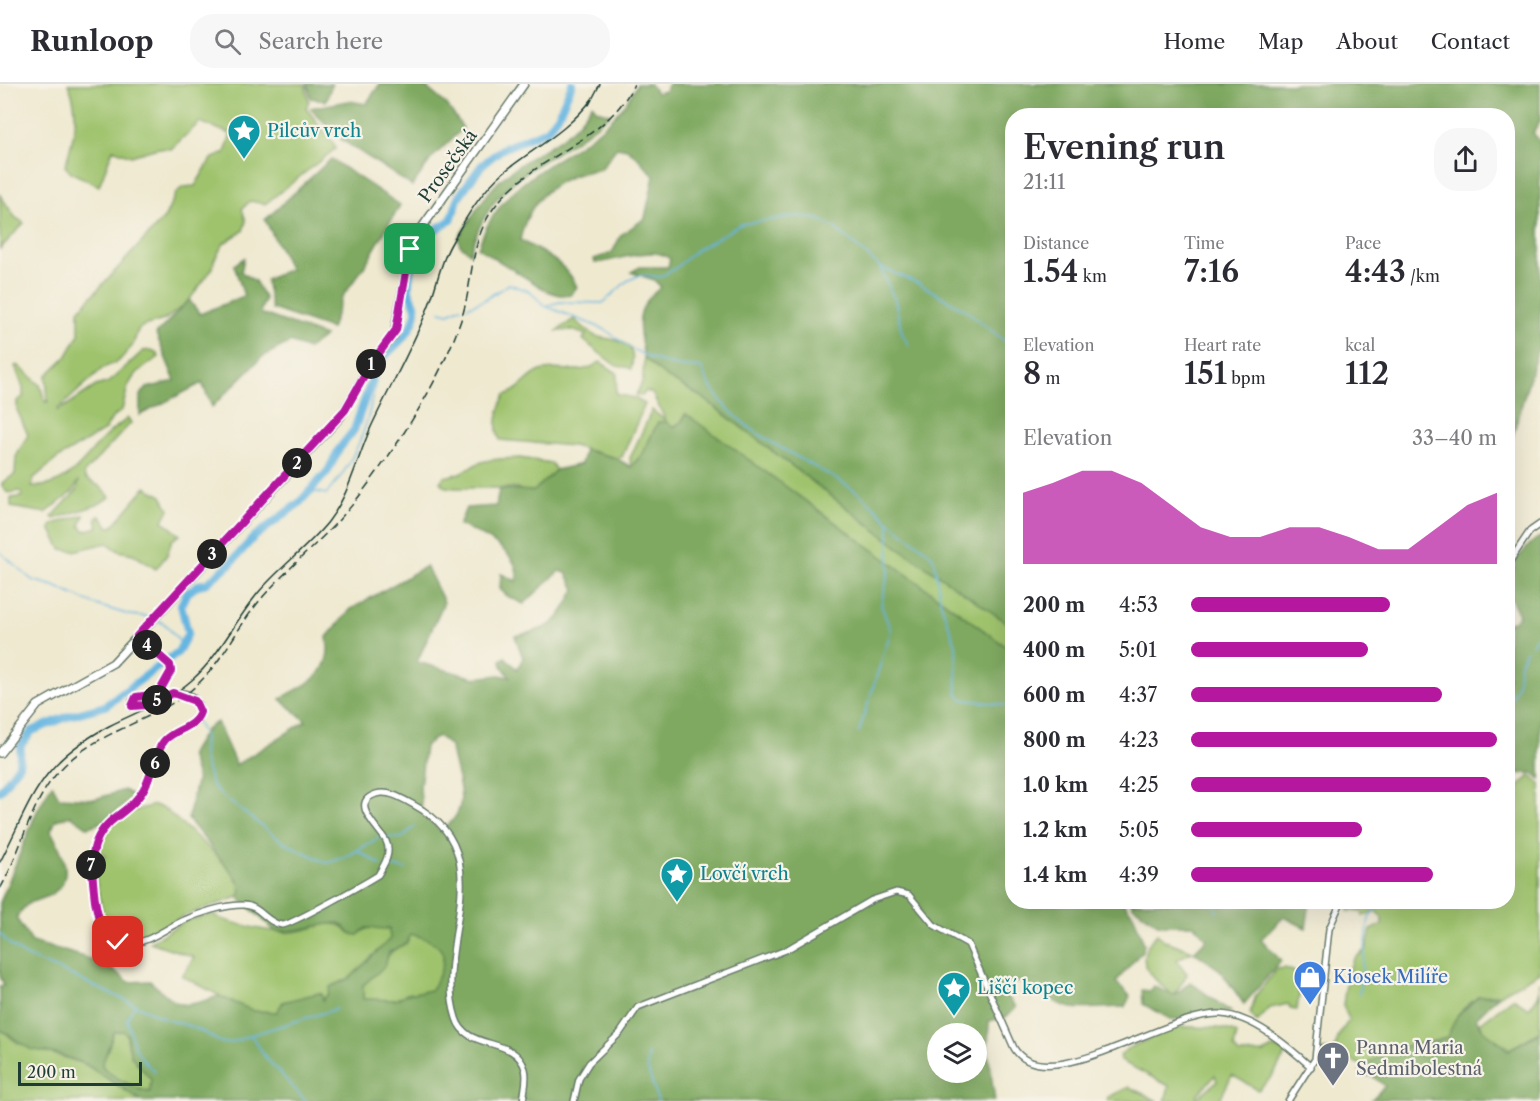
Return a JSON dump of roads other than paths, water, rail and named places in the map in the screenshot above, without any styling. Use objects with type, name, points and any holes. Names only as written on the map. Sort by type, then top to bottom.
[{"type":"main road","name":"Prosečská","points":[[0,753],[38,705],[107,668],[345,410],[373,361],[396,330],[410,249],[416,236],[524,84]]},
{"type":"street","points":[[1515,554],[1530,531],[1540,524]]},
{"type":"street","points":[[137,636],[170,665],[169,676],[158,694],[136,697],[132,706],[146,705],[173,693],[192,698],[198,706],[198,717],[166,739],[141,793],[129,808],[104,828],[96,842],[91,861],[98,918],[110,937],[129,943],[147,939],[199,914],[242,905],[256,908],[275,923],[293,923],[378,875],[387,861],[388,849],[386,841],[366,815],[365,805],[369,797],[378,793],[396,796],[434,818],[443,827],[456,850],[463,877],[450,987],[455,1017],[469,1035],[510,1049],[517,1055],[525,1071],[523,1101]]},
{"type":"street","points":[[574,1101],[579,1079],[589,1063],[620,1033],[638,1006],[786,950],[883,895],[896,892],[909,895],[934,925],[964,940],[992,994],[1014,1048],[1021,1059],[1032,1065],[1074,1063],[1100,1056],[1189,1018],[1223,1014],[1272,1035],[1311,1067]]},
{"type":"street","points":[[1288,1101],[1311,1067],[1317,1048],[1329,929],[1338,909]]},
{"type":"waterway","points":[[0,791],[19,765],[21,745],[32,731],[69,716],[105,706],[178,652],[188,633],[181,605],[186,594],[198,585],[207,583],[230,564],[254,537],[299,503],[328,471],[339,449],[354,430],[376,368],[409,330],[413,322],[416,309],[409,290],[409,278],[420,239],[451,220],[459,196],[482,165],[502,149],[547,130],[558,116],[572,84]]},
{"type":"waterway","points":[[467,307],[484,300],[509,284],[529,291],[545,306],[560,302],[603,303],[627,281],[640,275],[660,277],[676,268],[695,251],[741,224],[798,216],[817,219],[834,227],[880,267],[920,284],[967,311],[1005,341]]},
{"type":"waterway","points":[[880,268],[895,300],[902,333],[909,346]]},
{"type":"waterway","points":[[545,306],[604,329],[632,349],[653,359],[676,366],[701,368],[713,390],[729,410],[748,426],[857,492],[927,551],[934,559],[941,604],[956,645],[957,692],[961,699],[1005,705]]},
{"type":"waterway","points":[[440,311],[449,313],[461,307]]},
{"type":"waterway","points":[[305,495],[317,492],[326,494],[350,461],[368,419],[376,382],[372,378]]},
{"type":"waterway","points":[[859,732],[891,631],[881,605],[889,570],[889,522]]},
{"type":"waterway","points":[[0,552],[32,580],[54,586],[96,605],[130,615],[150,617]]},
{"type":"waterway","points":[[157,620],[166,625],[183,646]]},
{"type":"waterway","points":[[1531,645],[1540,633]]},
{"type":"waterway","points":[[1515,690],[1520,662],[1527,649]]},
{"type":"waterway","points":[[196,721],[204,735],[203,757],[212,785],[221,795],[283,842],[327,863],[346,857],[380,837]]},
{"type":"waterway","points":[[385,837],[402,838],[415,826]]},
{"type":"waterway","points":[[357,850],[381,865]]},
{"type":"waterway","points":[[386,866],[406,869]]},
{"type":"waterway","points":[[1359,995],[1369,918],[1376,909]]},
{"type":"waterway","points":[[0,933],[16,949],[34,960],[165,1019]]},
{"type":"waterway","points":[[134,1006],[127,1019],[133,1042],[143,1060],[155,1072]]},
{"type":"waterway","points":[[251,1035],[336,1009]]},
{"type":"waterway","points":[[168,1020],[187,1025],[226,1043],[251,1035],[266,1058],[306,1101]]},
{"type":"waterway","points":[[648,1053],[647,1067],[658,1101]]},
{"type":"tram line","points":[[589,105],[600,84]]},
{"type":"tram line","points":[[0,862],[31,800],[52,768],[85,740],[162,700],[192,680],[219,649],[258,593],[328,522],[342,500],[371,427],[423,321],[447,251],[468,215],[496,179],[562,130],[592,99]]},
{"type":"railway","points":[[0,889],[40,798],[59,771],[73,758],[105,737],[158,712],[190,691],[211,670],[261,599],[352,506],[419,409],[443,365],[461,320],[476,246],[487,218],[512,188],[530,173],[606,121],[622,104],[634,84]]},
{"type":"place","name":"Pilcův vrch","points":[[244,160]]},
{"type":"place","name":"Lovčí vrch","points":[[677,903]]},
{"type":"place","name":"Kiosek Milíře","points":[[1310,1006]]},
{"type":"place","name":"Liščí kopec","points":[[954,1017]]},
{"type":"place","name":"Panna Maria Sedmibolestná","points":[[1333,1087]]}]
